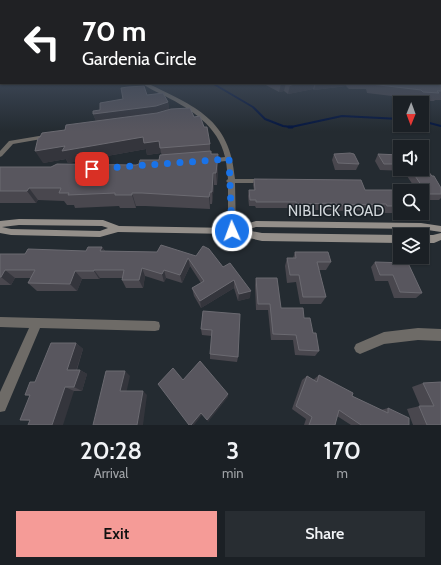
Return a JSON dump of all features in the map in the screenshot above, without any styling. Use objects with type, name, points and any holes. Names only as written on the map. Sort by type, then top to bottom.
[{"type":"main road","name":"NIBLICK ROAD","points":[[0,224],[18,222],[103,223],[118,229]]},
{"type":"main road","name":"NIBLICK ROAD","points":[[232,231],[256,224],[422,226],[441,229]]},
{"type":"main road","name":"NIBLICK ROAD","points":[[0,230],[11,232],[100,234],[118,229],[232,231],[262,237],[393,239]]},
{"type":"main road","points":[[429,239],[434,239],[441,236]]},
{"type":"street","points":[[156,91],[189,110],[202,115],[214,127],[224,142],[229,159],[232,231]]},
{"type":"street","points":[[0,155],[11,142],[60,134]]},
{"type":"street","points":[[198,162],[229,159]]},
{"type":"street","points":[[230,181],[269,182]]},
{"type":"street","points":[[0,322],[155,326]]},
{"type":"street","points":[[0,406],[37,323]]},
{"type":"street","points":[[360,348],[384,338],[418,334],[441,335]]},
{"type":"building","points":[[122,91],[146,91],[147,95],[163,93],[168,102],[156,106],[93,114],[93,111],[100,110],[100,103],[123,99]]},
{"type":"building","points":[[422,91],[441,91],[437,91],[439,93]]},
{"type":"building","points":[[190,108],[194,117],[200,116],[204,127],[207,127],[210,144],[160,148],[159,141],[144,143],[143,137],[62,151],[65,146],[35,151],[38,138],[42,133],[65,130],[66,125],[157,113],[171,109]]},
{"type":"building","points":[[211,151],[211,154],[218,154],[216,173],[213,173],[212,192],[210,192],[209,197],[142,193],[132,193],[132,195],[115,195],[115,193],[68,195],[69,193],[59,193],[61,188],[29,188],[27,191],[0,191],[0,167],[51,167],[57,164],[136,165],[139,164],[140,160],[159,160],[160,155]]},
{"type":"building","points":[[334,154],[354,154],[359,164],[338,163]]},
{"type":"building","points":[[378,154],[393,155],[393,164],[384,164]]},
{"type":"building","points":[[429,172],[434,176],[441,188],[441,194],[430,194],[429,184],[421,184],[415,176],[429,176]]},
{"type":"building","points":[[254,179],[361,180],[365,190],[393,190],[393,206],[387,206],[386,204],[336,205],[335,203],[296,204],[296,202],[256,202],[256,200],[250,200],[249,190],[255,190]]},
{"type":"building","points":[[161,245],[196,256],[203,246],[209,249],[223,267],[230,263],[251,291],[239,294],[234,280],[200,301],[192,288],[204,281],[188,258],[180,275],[164,270],[162,274],[142,268],[139,280],[122,280],[124,270],[75,271],[70,284],[28,283],[35,270],[5,270],[0,277],[0,254],[25,254],[28,249],[86,251],[88,247],[102,247],[100,251],[157,252]]},
{"type":"building","points":[[295,252],[328,252],[331,262],[317,262],[326,297],[303,297],[299,275],[290,275],[287,258],[296,258]]},
{"type":"building","points":[[375,262],[408,264],[422,293],[400,292],[393,275],[380,275]]},
{"type":"building","points":[[256,278],[277,278],[281,308],[303,308],[304,318],[310,318],[313,333],[316,333],[319,351],[299,350],[296,335],[273,334],[270,304],[258,304]]},
{"type":"building","points":[[203,311],[240,314],[238,357],[210,354],[212,330],[201,329]]},
{"type":"building","points":[[51,343],[76,343],[67,370],[80,370],[74,387],[65,387],[52,425],[28,425],[30,420],[20,420],[30,395],[25,395],[30,382],[35,382]]},
{"type":"building","points":[[200,361],[228,394],[207,420],[201,413],[191,425],[189,425],[158,384],[173,368],[183,380]]},
{"type":"building","points":[[106,371],[125,371],[120,391],[143,391],[137,425],[93,425]]},
{"type":"building","points":[[319,375],[353,393],[352,396],[388,413],[388,408],[409,418],[409,425],[361,425],[339,410],[335,425],[309,425],[312,417],[296,406],[307,376],[317,382]]},
{"type":"building","points":[[441,382],[441,425],[427,425],[419,406],[434,406],[423,383]]},
{"type":"waterway","points":[[225,91],[253,107],[265,119],[283,126],[291,127]]},
{"type":"waterway","points":[[291,127],[342,116],[393,119]]},
{"type":"waterway","points":[[429,123],[441,126]]},
{"type":"route","points":[[92,169],[229,159],[232,231]]}]
